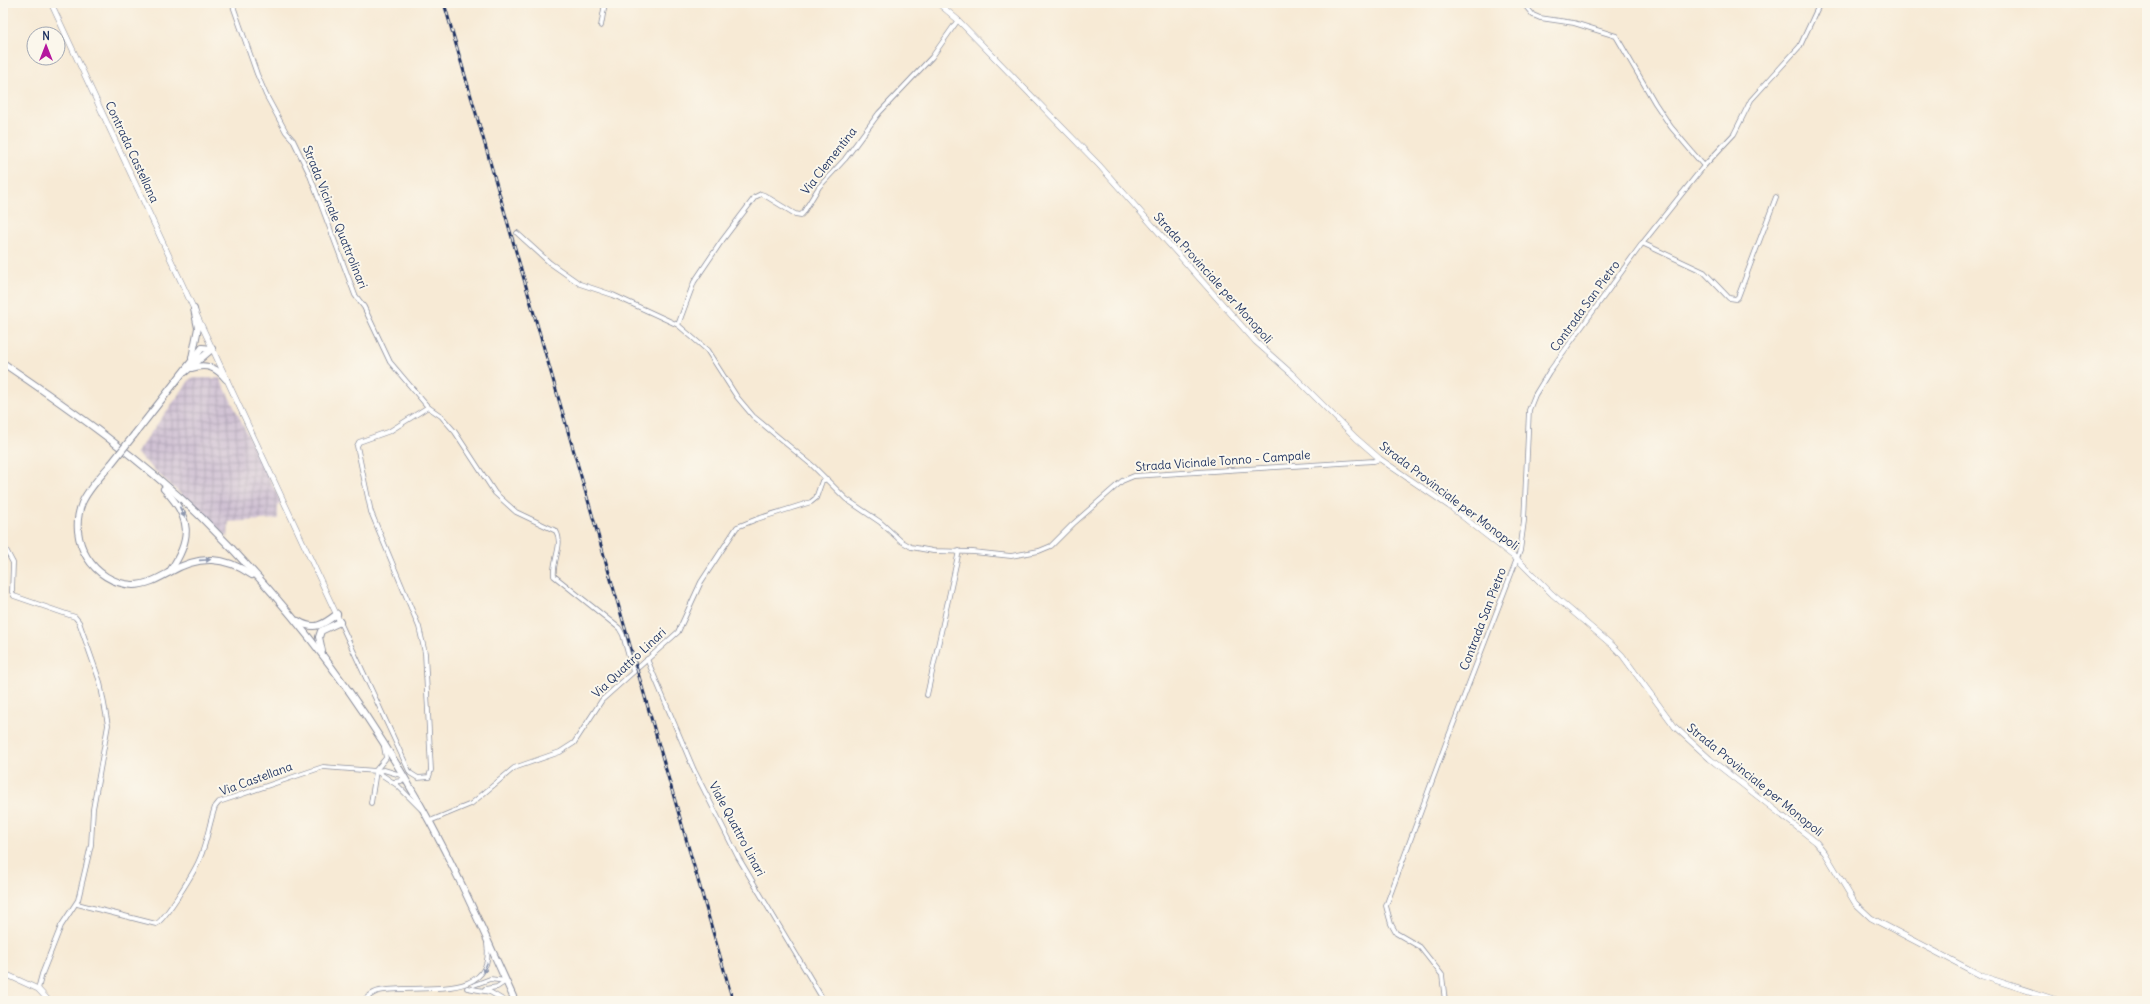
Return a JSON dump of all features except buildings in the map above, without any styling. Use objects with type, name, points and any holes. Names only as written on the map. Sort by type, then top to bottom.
[{"type":"main road","points":[[188,368],[196,348],[198,328],[194,309]]},
{"type":"main road","points":[[212,349],[202,348],[188,368],[86,497],[78,514],[79,540],[85,556],[102,575],[121,583],[134,585],[145,583],[157,580],[169,572],[196,560],[220,559],[239,566],[262,582]]},
{"type":"main road","points":[[3,363],[72,410],[160,480],[200,516],[262,582],[323,654],[404,776],[430,821],[515,1001]]},
{"type":"main road","points":[[188,368],[210,366],[217,369],[226,379]]},
{"type":"main road","points":[[160,480],[164,488],[179,505],[186,526],[186,543],[180,556],[169,572]]},
{"type":"main road","points":[[293,617],[306,626],[314,627],[321,626],[337,614]]},
{"type":"main road","points":[[323,654],[320,634],[326,628],[340,622]]},
{"type":"street","name":"Contrada Castellana","points":[[52,3],[340,622]]},
{"type":"street","name":"Strada Vicinale Quattrolinari","points":[[232,3],[263,88],[309,173],[355,295],[364,307],[390,362],[428,407],[441,416],[455,432],[484,478],[505,504],[516,512],[556,531],[559,539],[553,570],[554,576],[619,628],[624,635],[633,672]]},
{"type":"street","points":[[601,26],[605,3]]},
{"type":"street","name":"Strada Provinciale per Monopoli","points":[[938,3],[958,20],[1099,165],[1256,342],[1380,459],[1449,506],[1518,560],[1552,594],[1622,655],[1675,727],[1710,759],[1816,842],[1825,853],[1855,903],[1865,913],[1882,924],[1982,976],[2060,1001]]},
{"type":"street","points":[[1524,3],[1533,15],[1540,18],[1574,23],[1616,36],[1654,103],[1671,127],[1704,166]]},
{"type":"street","name":"Contrada San Pietro","points":[[1445,1001],[1442,975],[1420,947],[1396,933],[1391,924],[1386,906],[1446,743],[1515,563],[1518,560],[1524,521],[1529,410],[1535,395],[1549,372],[1642,243],[1704,166],[1734,134],[1751,100],[1800,46],[1820,3]]},
{"type":"street","name":"Via Clementina","points":[[678,325],[694,282],[721,242],[755,198],[761,194],[796,214],[803,214],[819,187],[845,158],[879,113],[932,57],[958,20]]},
{"type":"street","points":[[1642,243],[1704,272],[1728,298],[1736,299],[1776,197]]},
{"type":"street","name":"Strada Vicinale Tonno - Campale","points":[[517,233],[550,263],[573,280],[586,287],[613,295],[678,325],[707,350],[747,410],[828,480],[843,496],[880,522],[906,545],[933,551],[960,551],[1015,556],[1032,554],[1046,549],[1103,497],[1122,482],[1134,476],[1374,461],[1380,459]]},
{"type":"street","points":[[340,622],[410,773],[418,778],[429,776],[431,770],[425,663],[419,627],[371,512],[357,446],[359,442],[390,431],[428,407]]},
{"type":"street","name":"Via Quattro Linari","points":[[430,821],[471,804],[514,768],[560,752],[569,747],[578,737],[602,700],[678,632],[701,582],[737,528],[757,519],[810,502],[816,498],[822,481],[828,480]]},
{"type":"street","points":[[3,544],[13,564],[12,592],[14,596],[74,617],[79,622],[96,669],[106,707],[108,725],[93,809],[91,845],[77,904],[61,926],[42,974],[38,989]]},
{"type":"street","points":[[927,695],[960,551]]},
{"type":"street","name":"Viale Quattro Linari","points":[[647,659],[694,770],[735,852],[824,1001]]},
{"type":"street","points":[[371,803],[376,771],[386,758],[384,745]]},
{"type":"street","name":"Via Castellana","points":[[77,904],[156,924],[166,913],[197,866],[215,807],[219,802],[318,768],[329,766],[376,771],[384,770],[404,776]]},
{"type":"street","name":"Via Castellana","points":[[376,771],[393,782],[425,812]]},
{"type":"street","points":[[393,782],[401,781],[404,776]]},
{"type":"street","points":[[469,987],[483,973],[487,966],[487,941]]},
{"type":"street","points":[[3,973],[38,989],[49,1001]]},
{"type":"street","points":[[363,1001],[378,991],[452,991],[469,987],[490,979],[506,981]]},
{"type":"street","points":[[482,989],[497,987],[506,981]]},
{"type":"street","points":[[469,987],[490,992],[505,1001]]},
{"type":"shaded area","points":[[191,378],[220,378],[281,502],[278,507],[278,519],[229,522],[228,538],[136,453]]},
{"type":"railway","points":[[444,3],[733,1001]]}]
